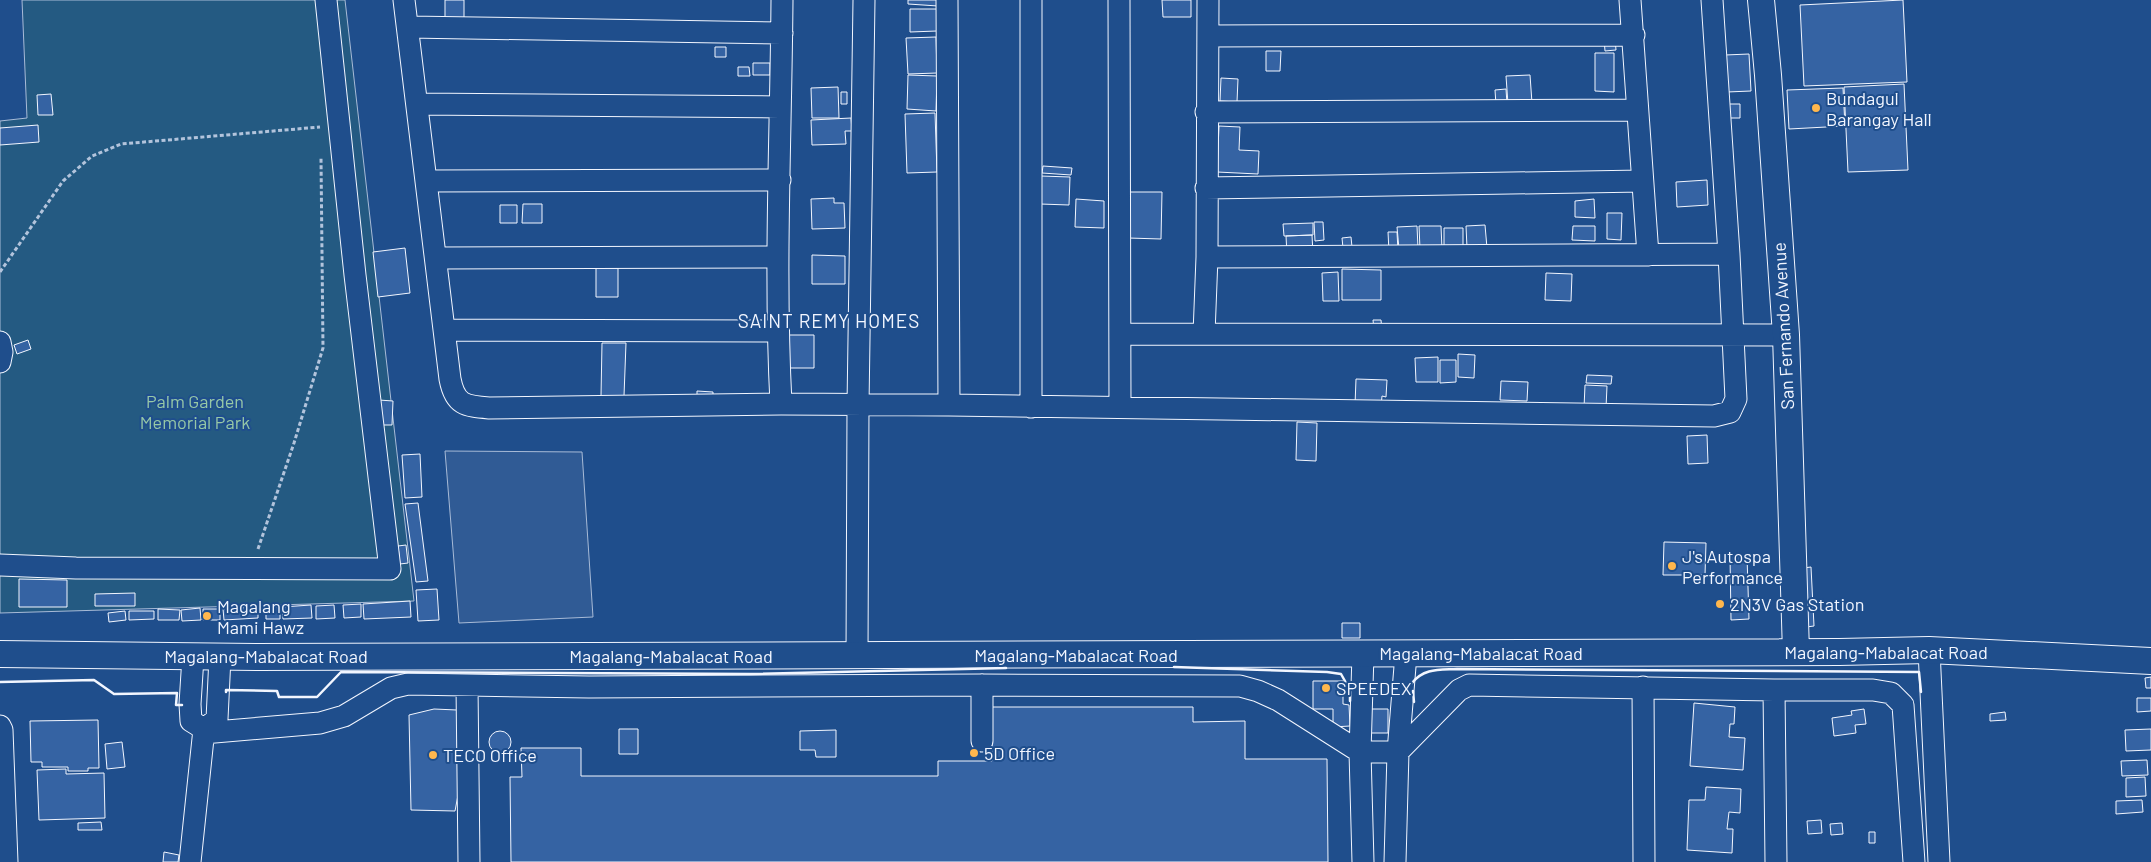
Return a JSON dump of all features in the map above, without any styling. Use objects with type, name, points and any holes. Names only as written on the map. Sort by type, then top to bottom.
[{"type":"main road","name":"San Fernando Avenue","points":[[1761,0],[1786,335],[1796,652]]},
{"type":"main road","name":"Magalang-Mabalacat Road","points":[[0,649],[220,657],[1406,654],[1929,650],[2151,661]]},
{"type":"street","points":[[0,565],[76,568],[390,569],[355,275],[326,0]]},
{"type":"street","points":[[404,0],[409,27],[452,390],[457,399],[463,404],[489,408],[781,404],[858,406],[949,405],[1721,416],[1730,412],[1736,399],[1729,254],[1712,0]]},
{"type":"street","points":[[781,404],[777,331],[777,257],[780,180],[782,0]]},
{"type":"street","points":[[857,656],[858,406],[864,0]]},
{"type":"street","points":[[947,0],[949,405]]},
{"type":"street","points":[[1031,407],[1032,0]]},
{"type":"street","points":[[1119,0],[1120,407]]},
{"type":"street","points":[[1204,334],[1207,257],[1206,112],[1208,0]]},
{"type":"street","points":[[1630,0],[1634,35],[1637,110],[1648,255]]},
{"type":"street","points":[[409,27],[782,33]]},
{"type":"street","points":[[1208,36],[1634,35]]},
{"type":"street","points":[[417,104],[780,107]]},
{"type":"street","points":[[1206,112],[1637,110]]},
{"type":"street","points":[[427,181],[780,180]]},
{"type":"street","points":[[1206,188],[1642,181]]},
{"type":"street","points":[[1207,257],[1729,254]]},
{"type":"street","points":[[437,258],[777,257]]},
{"type":"street","points":[[445,330],[777,331]]},
{"type":"street","points":[[1120,334],[1786,335]]},
{"type":"street","points":[[0,342],[2,352],[0,362]]},
{"type":"street","points":[[1929,650],[1939,862]]},
{"type":"street","points":[[1363,654],[1360,752],[1363,862]]},
{"type":"street","points":[[1395,862],[1398,752],[1406,654]]},
{"type":"street","points":[[193,656],[191,721],[204,731],[328,720],[344,716],[391,688],[408,684],[467,686],[1240,686],[1258,691],[1278,700],[1360,752],[1398,752],[1464,687],[1873,690],[1891,693],[1903,705],[1914,862]]},
{"type":"street","points":[[190,862],[204,731],[217,719],[220,657]]},
{"type":"street","points":[[191,685],[218,686]]},
{"type":"street","points":[[982,685],[982,741]]},
{"type":"street","points":[[467,686],[469,862]]},
{"type":"street","points":[[1643,687],[1644,862]]},
{"type":"street","points":[[1774,690],[1776,862]]},
{"type":"street","points":[[0,726],[2,730],[7,862]]},
{"type":"path","points":[[320,117],[321,137]]},
{"type":"path","points":[[0,272],[63,182],[92,156],[121,144],[321,127]]},
{"type":"path","points":[[252,569],[323,348],[321,156]]},
{"type":"green space","name":"Palm Garden Memorial Park","points":[[22,0],[345,0],[414,601],[0,613],[0,121],[27,118]]},
{"type":"shaded area","points":[[445,451],[582,452],[593,617],[459,623]]},
{"type":"building","points":[[445,0],[464,0],[464,24],[445,24]]},
{"type":"building","points":[[908,0],[938,0],[938,6],[908,4]]},
{"type":"building","points":[[1162,0],[1191,0],[1191,17],[1163,17]]},
{"type":"building","points":[[1903,0],[1907,82],[1804,86],[1800,5]]},
{"type":"building","points":[[910,9],[937,9],[937,31],[910,32]]},
{"type":"building","points":[[936,37],[937,73],[908,74],[906,38]]},
{"type":"building","points":[[1615,38],[1616,50],[1605,51],[1604,39]]},
{"type":"building","points":[[715,47],[726,47],[726,57],[715,57]]},
{"type":"building","points":[[1266,51],[1281,51],[1280,71],[1266,71]]},
{"type":"building","points":[[1595,53],[1614,53],[1614,92],[1595,91]]},
{"type":"building","points":[[1749,54],[1751,91],[1727,92],[1725,55]]},
{"type":"building","points":[[753,63],[770,63],[770,75],[753,75]]},
{"type":"building","points":[[738,67],[749,67],[750,76],[738,76]]},
{"type":"building","points":[[908,75],[937,76],[936,111],[907,109]]},
{"type":"building","points":[[1530,75],[1532,103],[1508,104],[1506,76]]},
{"type":"building","points":[[1221,78],[1238,79],[1237,102],[1220,101]]},
{"type":"building","points":[[1904,84],[1908,170],[1848,172],[1844,87]]},
{"type":"building","points":[[838,87],[839,118],[812,118],[811,88]]},
{"type":"building","name":"Bundagul Barangay Hall","points":[[1843,88],[1845,126],[1789,129],[1787,90]]},
{"type":"building","points":[[1506,89],[1507,104],[1496,105],[1495,90]]},
{"type":"building","points":[[841,92],[847,92],[847,104],[841,104]]},
{"type":"building","points":[[51,94],[53,115],[38,115],[37,95]]},
{"type":"building","points":[[1727,104],[1740,104],[1740,118],[1728,118]]},
{"type":"building","points":[[935,113],[937,172],[907,173],[905,114]]},
{"type":"building","points":[[851,118],[852,131],[845,131],[846,144],[812,145],[811,120]]},
{"type":"building","points":[[38,125],[39,142],[0,145],[0,128]]},
{"type":"building","points":[[1219,126],[1240,127],[1239,150],[1259,151],[1258,174],[1217,172]]},
{"type":"building","points":[[1043,166],[1072,168],[1071,175],[1042,173]]},
{"type":"building","points":[[1041,176],[1070,177],[1069,205],[1040,204]]},
{"type":"building","points":[[1707,180],[1708,205],[1677,207],[1676,182]]},
{"type":"building","points":[[1129,192],[1162,192],[1161,239],[1128,238]]},
{"type":"building","points":[[834,198],[834,203],[844,203],[845,228],[812,229],[811,199]]},
{"type":"building","points":[[1076,199],[1104,201],[1104,228],[1075,227]]},
{"type":"building","points":[[1594,199],[1595,218],[1575,217],[1575,201]]},
{"type":"building","points":[[523,204],[542,204],[542,223],[522,223]]},
{"type":"building","points":[[500,205],[517,205],[517,223],[500,223]]},
{"type":"building","points":[[1607,213],[1622,213],[1621,240],[1607,239]]},
{"type":"building","points":[[1314,222],[1323,222],[1324,240],[1315,241]]},
{"type":"building","points":[[1313,223],[1313,235],[1284,236],[1283,224]]},
{"type":"building","points":[[1485,225],[1487,248],[1467,248],[1466,226]]},
{"type":"building","points":[[1417,226],[1418,248],[1399,249],[1397,227]]},
{"type":"building","points":[[1419,226],[1441,226],[1442,249],[1420,249]]},
{"type":"building","points":[[1573,226],[1595,226],[1595,241],[1572,240]]},
{"type":"building","points":[[1444,228],[1463,228],[1463,250],[1444,250]]},
{"type":"building","points":[[1388,232],[1397,232],[1398,251],[1389,252]]},
{"type":"building","points":[[1312,235],[1313,254],[1287,255],[1286,236]]},
{"type":"building","points":[[1351,237],[1352,247],[1343,248],[1342,238]]},
{"type":"building","points":[[405,248],[410,293],[378,297],[373,252]]},
{"type":"building","points":[[812,255],[845,256],[845,284],[812,284]]},
{"type":"building","points":[[596,268],[618,268],[618,297],[596,297]]},
{"type":"building","points":[[1342,269],[1381,270],[1381,300],[1342,300]]},
{"type":"building","points":[[1338,272],[1339,301],[1323,301],[1322,273]]},
{"type":"building","points":[[1546,273],[1572,274],[1571,301],[1545,300]]},
{"type":"building","points":[[1373,320],[1381,320],[1382,330],[1374,330]]},
{"type":"building","points":[[785,335],[814,335],[814,368],[785,368]]},
{"type":"building","points":[[28,340],[31,349],[17,354],[14,345]]},
{"type":"building","points":[[602,343],[626,343],[624,396],[601,396]]},
{"type":"building","points":[[1458,354],[1475,355],[1474,378],[1458,377]]},
{"type":"building","points":[[1438,357],[1438,382],[1416,382],[1415,358]]},
{"type":"building","points":[[1440,360],[1456,360],[1456,382],[1440,383]]},
{"type":"building","points":[[1587,375],[1612,376],[1611,384],[1586,383]]},
{"type":"building","points":[[1356,379],[1387,380],[1386,397],[1382,396],[1381,407],[1355,405]]},
{"type":"building","points":[[1501,381],[1528,382],[1527,401],[1500,400]]},
{"type":"building","points":[[1585,385],[1607,386],[1606,408],[1584,408]]},
{"type":"building","points":[[697,391],[713,392],[713,403],[697,402]]},
{"type":"building","points":[[379,400],[393,401],[392,425],[378,425]]},
{"type":"building","points":[[1297,422],[1317,423],[1316,461],[1296,460]]},
{"type":"building","points":[[1707,435],[1708,463],[1688,464],[1687,436]]},
{"type":"building","points":[[420,454],[422,497],[405,498],[402,455]]},
{"type":"building","points":[[418,503],[428,581],[416,582],[405,504]]},
{"type":"building","points":[[1664,542],[1706,543],[1705,575],[1663,575]]},
{"type":"building","points":[[406,545],[408,563],[400,564],[398,546]]},
{"type":"building","points":[[1730,556],[1747,556],[1749,619],[1731,620]]},
{"type":"building","points":[[1811,567],[1814,626],[1806,627],[1803,568]]},
{"type":"building","points":[[19,579],[67,580],[67,607],[19,607]]},
{"type":"building","points":[[437,589],[439,620],[418,621],[416,590]]},
{"type":"building","points":[[135,593],[135,606],[95,606],[95,594]]},
{"type":"building","points":[[410,601],[411,617],[364,619],[363,604]]},
{"type":"building","points":[[361,604],[361,617],[344,618],[343,605]]},
{"type":"building","points":[[311,605],[312,618],[283,619],[282,607]]},
{"type":"building","points":[[334,605],[335,618],[316,619],[316,606]]},
{"type":"building","points":[[266,606],[280,607],[280,619],[266,619]]},
{"type":"building","points":[[258,607],[258,618],[224,620],[223,609]]},
{"type":"building","points":[[200,608],[201,620],[182,621],[181,610]]},
{"type":"building","points":[[158,609],[180,610],[179,620],[158,620]]},
{"type":"building","points":[[203,609],[220,609],[220,620],[203,620]]},
{"type":"building","points":[[125,611],[126,620],[109,622],[108,613]]},
{"type":"building","points":[[129,611],[154,611],[154,619],[129,620]]},
{"type":"building","points":[[1342,623],[1360,623],[1360,638],[1342,638]]},
{"type":"building","points":[[2151,677],[2151,688],[2146,688],[2145,678]]},
{"type":"building","points":[[1313,681],[1343,681],[1343,704],[1349,705],[1350,726],[1333,727],[1333,709],[1313,709]]},
{"type":"building","points":[[2137,698],[2151,698],[2151,711],[2137,712]]},
{"type":"building","points":[[1694,703],[1735,707],[1734,724],[1730,724],[1729,737],[1745,738],[1743,770],[1690,766]]},
{"type":"building","points":[[992,707],[1193,707],[1193,722],[1245,721],[1245,759],[1327,759],[1328,862],[511,862],[510,777],[522,777],[521,748],[581,748],[581,776],[938,776],[938,761],[992,761]]},
{"type":"building","name":"TECO Office","points":[[434,709],[457,710],[458,795],[455,811],[411,810],[409,715]]},
{"type":"building","points":[[1369,709],[1388,709],[1388,733],[1370,733]]},
{"type":"building","points":[[1864,709],[1866,724],[1855,725],[1856,733],[1834,736],[1832,718],[1852,715],[1851,711]]},
{"type":"building","points":[[2005,712],[2006,720],[1990,721],[1990,714]]},
{"type":"building","points":[[98,720],[99,768],[88,768],[88,771],[68,771],[68,767],[42,767],[42,762],[31,762],[30,721]]},
{"type":"building","points":[[619,729],[638,729],[638,754],[619,754]]},
{"type":"building","points":[[2151,729],[2151,750],[2126,751],[2125,730]]},
{"type":"building","points":[[836,730],[836,757],[816,757],[815,750],[800,750],[800,731]]},
{"type":"building","points":[[500,731],[510,738],[511,742],[504,752],[500,753],[490,746],[489,742],[496,732]]},
{"type":"building","points":[[122,742],[125,767],[107,769],[105,744]]},
{"type":"building","points":[[2147,760],[2148,775],[2122,776],[2121,761]]},
{"type":"building","points":[[66,769],[66,774],[104,773],[105,818],[39,820],[37,770]]},
{"type":"building","points":[[2145,777],[2146,796],[2126,797],[2126,778]]},
{"type":"building","points":[[1706,787],[1741,789],[1740,813],[1729,812],[1727,829],[1733,829],[1732,853],[1687,850],[1689,800],[1705,800]]},
{"type":"building","points":[[2142,800],[2143,812],[2116,814],[2116,801]]},
{"type":"building","points":[[1821,820],[1822,833],[1808,834],[1807,821]]},
{"type":"building","points":[[101,822],[102,830],[78,830],[78,823]]},
{"type":"building","points":[[1842,823],[1843,834],[1831,835],[1830,824]]},
{"type":"building","points":[[1869,832],[1875,832],[1875,843],[1869,843]]},
{"type":"building","points":[[164,852],[179,855],[178,862],[163,862]]},
{"type":"wall","points":[[1174,667],[1341,674],[1350,690],[1350,701]]},
{"type":"wall","points":[[226,692],[226,690],[277,691],[279,697],[317,697],[341,672],[750,674],[1006,668]]},
{"type":"wall","points":[[1412,683],[1427,672],[1457,669],[1919,672],[1921,692]]},
{"type":"wall","points":[[0,682],[94,680],[114,694],[177,693],[176,705],[182,705]]},
{"type":"wall","points":[[1413,691],[1414,702]]},
{"type":"place","name":"Bundagul Barangay Hall","points":[[1816,108]]},
{"type":"place","name":"J's Autospa Performance","points":[[1672,566]]},
{"type":"place","name":"2N3V Gas Station","points":[[1720,604]]},
{"type":"place","name":"Magalang Mami Hawz","points":[[207,616]]},
{"type":"place","name":"SPEEDEX","points":[[1326,688]]},
{"type":"place","name":"5D Office","points":[[974,753]]},
{"type":"place","name":"TECO Office","points":[[433,755]]},
{"type":"district","name":"SAINT REMY HOMES","points":[[829,320]]}]
